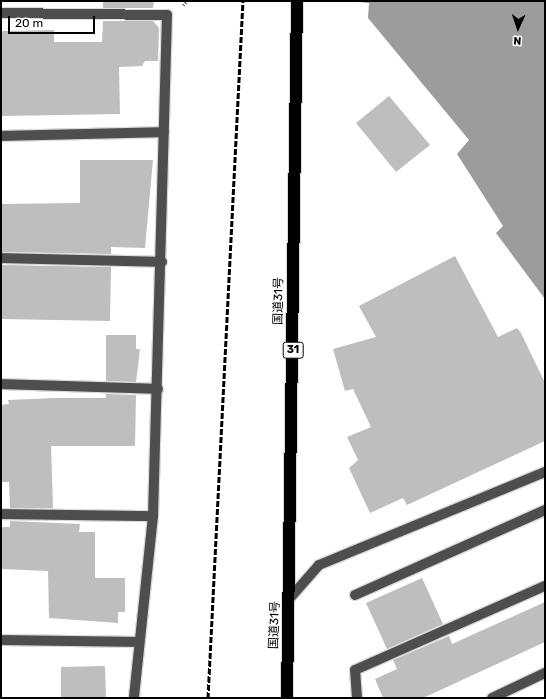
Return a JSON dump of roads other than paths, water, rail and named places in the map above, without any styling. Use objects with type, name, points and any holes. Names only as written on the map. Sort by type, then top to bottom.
[{"type":"highway","name":"国道31号","points":[[287,698],[290,598],[297,1]]},
{"type":"street","points":[[1,13],[167,15],[162,262],[153,516],[138,642],[134,698]]},
{"type":"street","points":[[1,136],[164,132]]},
{"type":"street","points":[[1,258],[162,262]]},
{"type":"street","points":[[1,384],[158,390]]},
{"type":"street","points":[[290,598],[319,565],[545,472]]},
{"type":"street","points":[[355,595],[545,510]]},
{"type":"street","points":[[1,514],[153,516]]},
{"type":"street","points":[[357,698],[354,670],[545,586]]},
{"type":"street","points":[[1,640],[138,642]]},
{"type":"street","points":[[492,698],[545,673]]},
{"type":"railway","points":[[208,698],[243,1]]}]
